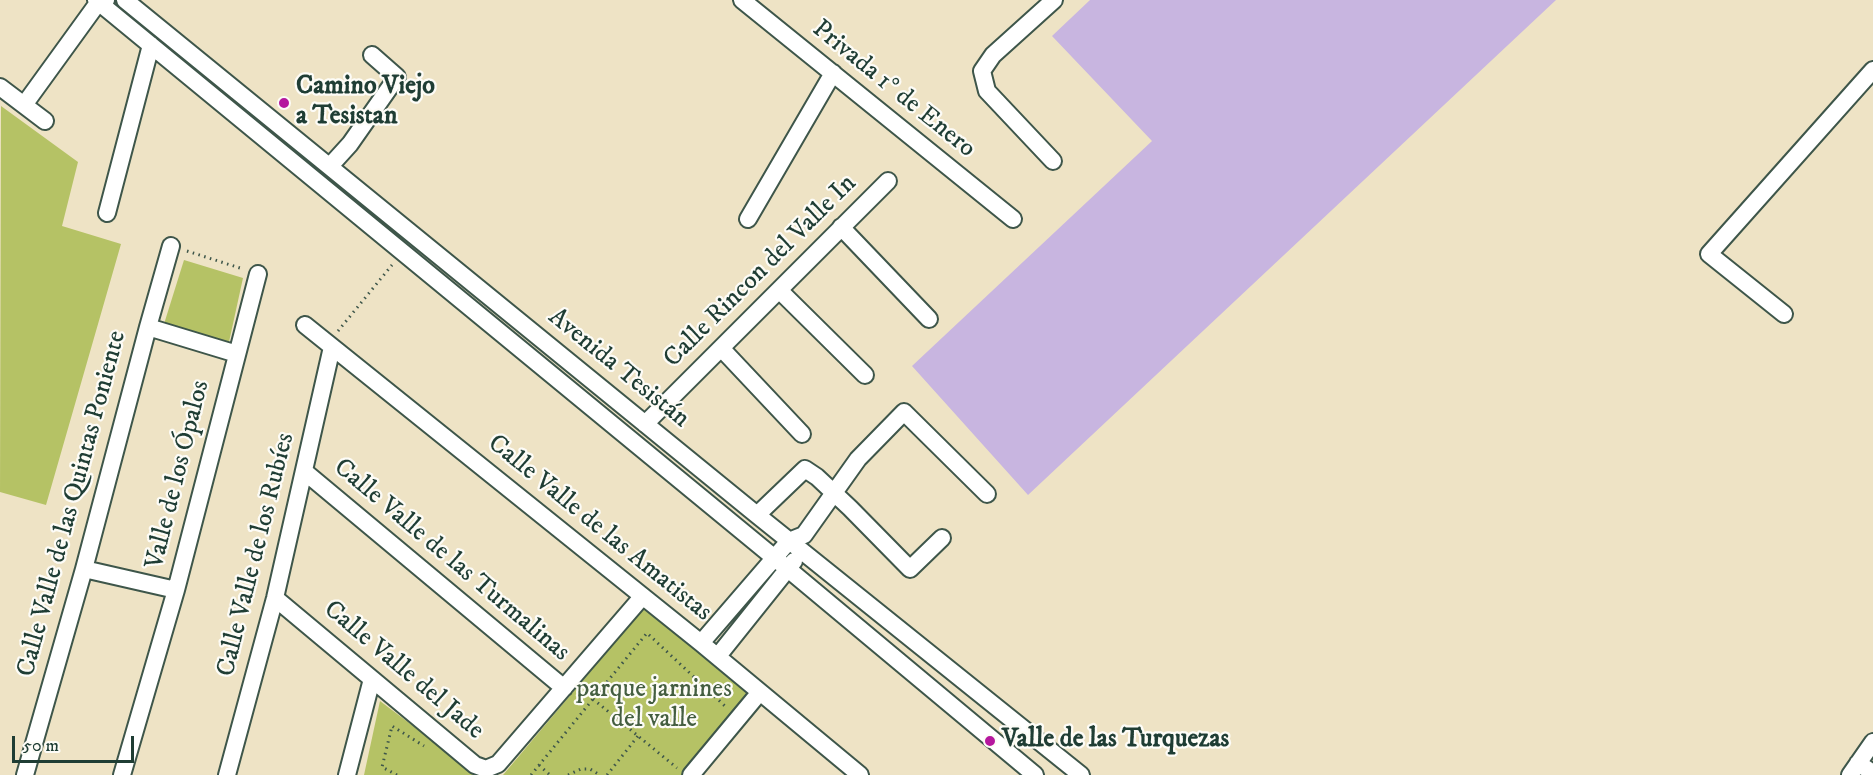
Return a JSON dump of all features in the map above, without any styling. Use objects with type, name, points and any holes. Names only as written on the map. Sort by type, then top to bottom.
[{"type":"street","name":"Avenida Tesistán","points":[[125,0],[757,515],[798,542],[1081,775]]},
{"type":"street","name":"Privada 1° de Enero","points":[[742,0],[1012,219]]},
{"type":"street","points":[[1053,161],[987,90],[982,71],[993,55],[1054,0]]},
{"type":"street","name":"Avenida Tesistán","points":[[101,1],[151,45],[1035,775]]},
{"type":"street","points":[[24,105],[101,1]]},
{"type":"street","points":[[107,213],[151,45]]},
{"type":"street","points":[[330,166],[350,144],[397,76],[372,55]]},
{"type":"street","points":[[1785,314],[1708,254],[1873,70]]},
{"type":"street","points":[[748,219],[833,73]]},
{"type":"street","points":[[0,87],[45,121]]},
{"type":"street","name":"Calle Rincon del Valle In","points":[[645,424],[888,181]]},
{"type":"street","points":[[841,227],[929,319]]},
{"type":"street","name":"Calle Valle de las Quintas Poniente","points":[[25,775],[84,568],[171,246]]},
{"type":"street","name":"Valle de los Ópalos","points":[[122,775],[176,590],[258,274]]},
{"type":"street","points":[[779,290],[866,375]]},
{"type":"street","name":"Calle Valle de las Amatistas","points":[[305,325],[718,656],[860,775]]},
{"type":"street","points":[[148,327],[237,354]]},
{"type":"street","name":"Calle Valle de los Rubíes","points":[[227,775],[275,598],[333,347]]},
{"type":"street","points":[[721,348],[802,434]]},
{"type":"street","points":[[718,656],[788,569],[798,542],[835,494],[858,459],[904,412],[987,494]]},
{"type":"street","points":[[757,515],[805,469],[835,494],[910,569],[942,538]]},
{"type":"street","name":"Calle Valle de las Turmalinas","points":[[305,472],[564,688]]},
{"type":"street","points":[[701,643],[774,558],[798,542]]},
{"type":"street","points":[[84,568],[176,590]]},
{"type":"street","name":"Calle Valle del Jade","points":[[275,598],[475,765],[486,769],[498,764],[642,597]]},
{"type":"street","points":[[347,775],[372,680]]},
{"type":"street","points":[[687,774],[760,692]]},
{"type":"street","points":[[1873,742],[1854,769],[1873,773]]},
{"type":"path","points":[[171,246],[258,274]]},
{"type":"path","points":[[333,347],[339,329],[399,257]]},
{"type":"path","points":[[531,775],[647,633],[731,712]]},
{"type":"path","points":[[593,699],[687,774]]},
{"type":"path","points":[[397,775],[382,767],[393,726],[432,750]]},
{"type":"path","points":[[608,775],[638,736]]},
{"type":"path","points":[[539,765],[550,775]]},
{"type":"path","points":[[568,775],[581,769],[590,769],[600,775]]},
{"type":"green space","points":[[1,106],[78,162],[62,226],[121,244],[46,505],[0,492]]},
{"type":"green space","points":[[184,260],[243,278],[229,342],[164,324]]},
{"type":"green space","name":"parque jarnines del valle","points":[[643,609],[753,692],[687,775],[503,775]]},
{"type":"green space","points":[[380,701],[478,775],[364,775]]},
{"type":"building","points":[[1090,0],[1556,0],[1028,495],[912,366],[1152,141],[1052,36]]},
{"type":"place","name":"Camino Viejo a Tesistan","points":[[284,103]]},
{"type":"place","name":"Valle de las Turquezas","points":[[990,741]]}]
